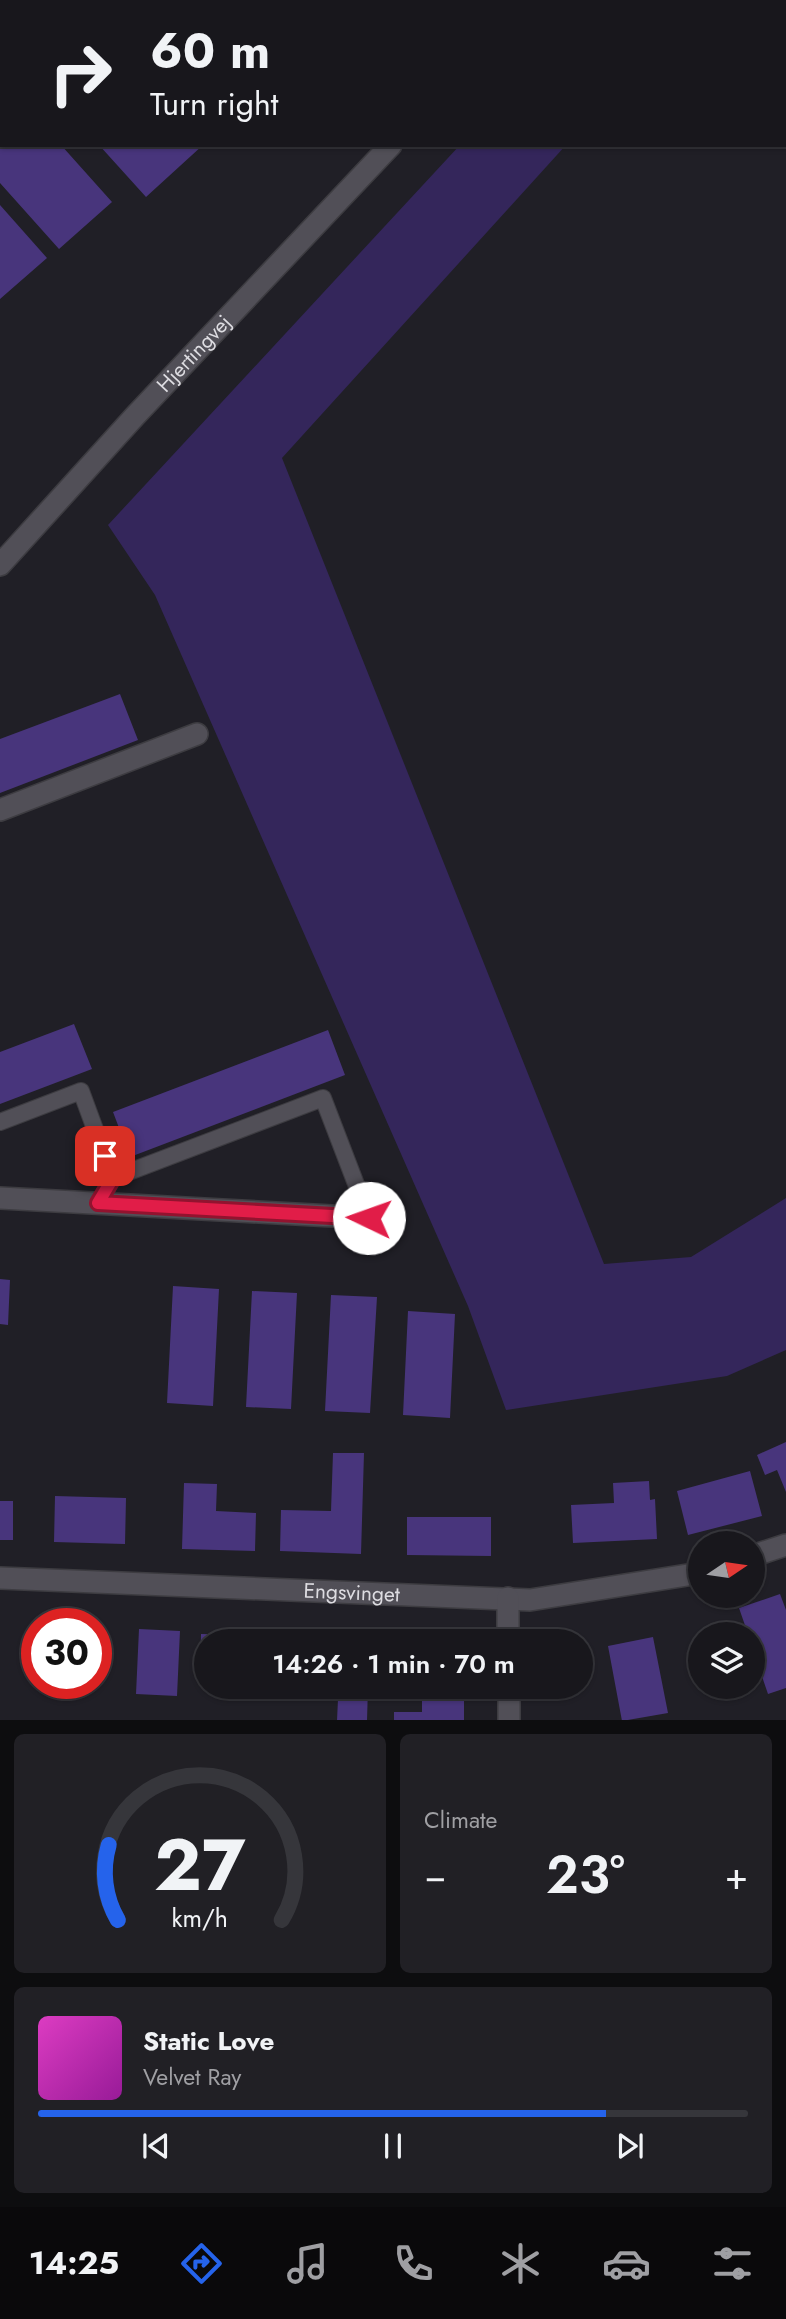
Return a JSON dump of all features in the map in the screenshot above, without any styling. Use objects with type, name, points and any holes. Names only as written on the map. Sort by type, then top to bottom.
[{"type":"street","name":"Hjertingvej","points":[[0,565],[145,406],[389,147]]},
{"type":"street","points":[[0,810],[197,734]]},
{"type":"street","points":[[0,1198],[369,1218]]},
{"type":"street","points":[[765,1552],[786,1545]]},
{"type":"street","name":"Engsvinget","points":[[0,1578],[530,1600],[688,1575]]},
{"type":"street","points":[[508,1598],[508,1629]]},
{"type":"street","points":[[509,1699],[509,1720]]},
{"type":"lane","points":[[0,1122],[81,1091],[113,1178]]},
{"type":"lane","points":[[98,1203],[113,1178],[323,1098],[369,1218]]},
{"type":"shaded area","points":[[458,147],[564,147],[282,458],[604,1264],[691,1257],[786,1198],[786,1350],[727,1376],[506,1410],[468,1306],[155,595],[108,525]]},
{"type":"building","points":[[0,147],[63,147],[112,202],[59,249],[0,183]]},
{"type":"building","points":[[101,147],[201,147],[146,197]]},
{"type":"building","points":[[0,205],[47,258],[0,299]]},
{"type":"building","points":[[120,694],[138,740],[0,793],[0,739]]},
{"type":"building","points":[[74,1024],[92,1069],[0,1104],[0,1052]]},
{"type":"building","points":[[328,1030],[345,1075],[130,1157],[113,1112]]},
{"type":"building","points":[[0,1279],[10,1280],[8,1325],[0,1324]]},
{"type":"building","points":[[173,1286],[219,1289],[213,1406],[167,1403]]},
{"type":"building","points":[[252,1291],[297,1293],[291,1409],[246,1407]]},
{"type":"building","points":[[331,1295],[377,1297],[370,1413],[325,1411]]},
{"type":"building","points":[[408,1311],[455,1314],[450,1418],[403,1415]]},
{"type":"building","points":[[786,1442],[786,1492],[777,1470],[765,1475],[757,1455]]},
{"type":"building","points":[[333,1453],[364,1453],[361,1554],[280,1551],[281,1510],[331,1511]]},
{"type":"building","points":[[750,1471],[762,1516],[704,1531],[688,1531],[688,1535],[677,1491]]},
{"type":"building","points":[[649,1481],[650,1500],[655,1499],[657,1539],[573,1543],[571,1505],[614,1503],[613,1483]]},
{"type":"building","points":[[184,1483],[217,1484],[216,1511],[256,1513],[255,1551],[182,1549]]},
{"type":"building","points":[[55,1496],[126,1498],[125,1544],[54,1542]]},
{"type":"building","points":[[0,1501],[13,1501],[13,1540],[0,1540]]},
{"type":"building","points":[[407,1517],[491,1517],[491,1556],[407,1555]]},
{"type":"building","points":[[780,1594],[786,1610],[786,1688],[768,1694],[765,1685],[765,1622],[744,1622],[739,1608],[765,1608],[765,1599]]},
{"type":"building","points":[[139,1629],[180,1631],[177,1696],[136,1694]]},
{"type":"building","points":[[653,1637],[668,1713],[622,1720],[608,1646]]},
{"type":"building","points":[[338,1699],[368,1699],[367,1720],[337,1720]]},
{"type":"building","points":[[422,1699],[464,1699],[464,1720],[394,1720],[394,1712],[422,1712]]},
{"type":"route","points":[[105,1156],[113,1178],[98,1203],[369,1218]]}]
